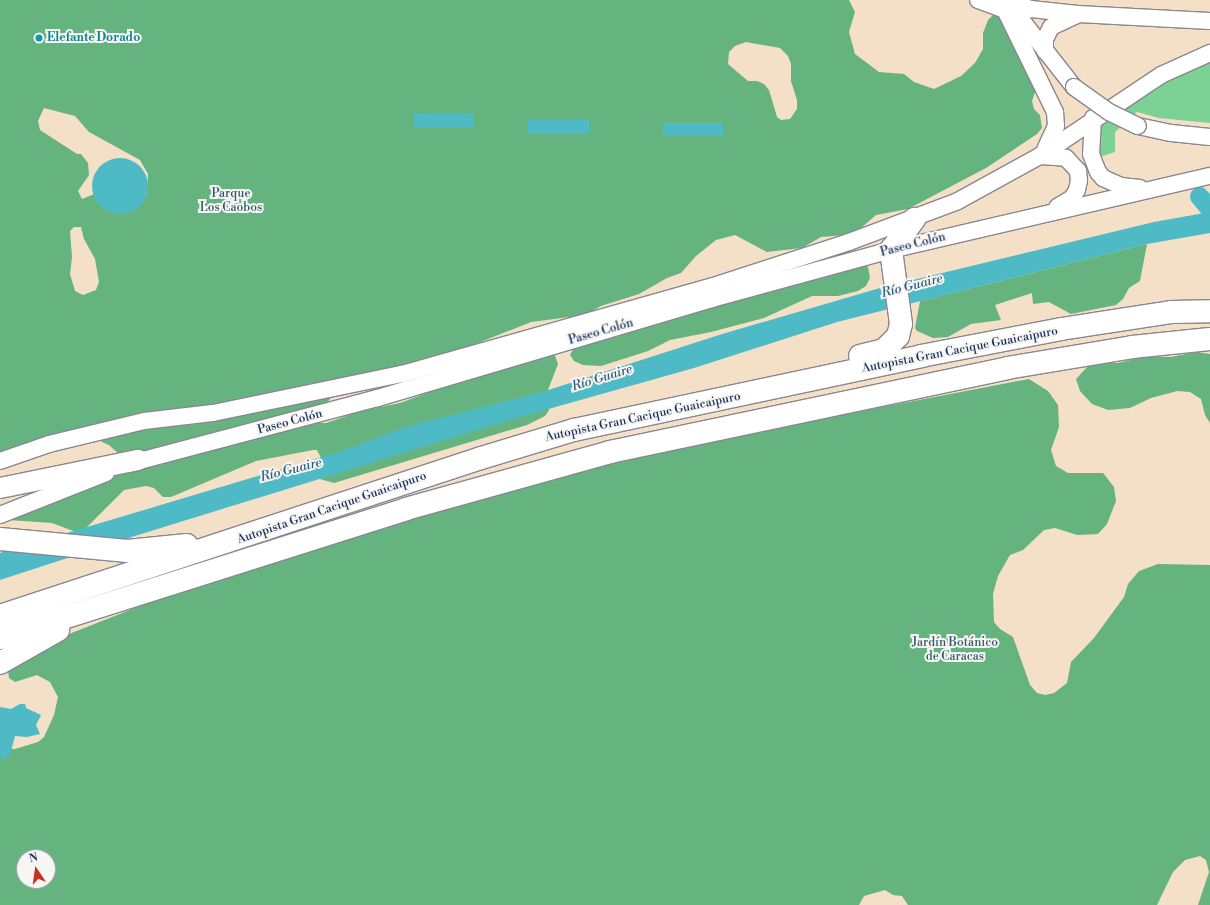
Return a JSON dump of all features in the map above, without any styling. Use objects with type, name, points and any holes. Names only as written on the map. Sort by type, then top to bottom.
[{"type":"highway","points":[[782,387],[841,360],[884,350],[898,336],[901,324],[891,256],[914,219]]},
{"type":"highway","name":"Autopista Gran Cacique Guaicaipuro","points":[[0,616],[236,540],[481,458],[574,430],[782,387],[921,356],[1061,329],[1171,312],[1210,311]]},
{"type":"highway","name":"Autopista Gran Cacique Guaicaipuro","points":[[0,638],[406,509],[610,452],[1008,368],[1132,347],[1210,339]]},
{"type":"highway","points":[[0,539],[127,551],[159,549],[236,540]]},
{"type":"highway","points":[[0,663],[39,639],[123,599]]},
{"type":"main road","points":[[0,488],[138,460]]},
{"type":"street","points":[[978,0],[1031,9],[1078,14],[1210,21]]},
{"type":"street","points":[[1005,5],[1023,22],[1074,87],[1109,112],[1138,126],[1171,133],[1210,137]]},
{"type":"street","name":"Paseo Colón","points":[[1005,5],[1056,119],[1054,134],[1040,156]]},
{"type":"street","points":[[1045,51],[1051,27],[1078,14]]},
{"type":"street","name":"Paseo Colón","points":[[0,460],[49,444],[144,421],[213,413],[402,374],[718,284],[914,219],[958,201],[1040,156],[1093,118],[1160,75],[1210,53]]},
{"type":"street","points":[[1093,118],[1091,154],[1094,164],[1103,178],[1121,186],[1152,189]]},
{"type":"street","points":[[1037,215],[1072,198],[1080,180],[1072,162],[1066,158],[1040,156]]},
{"type":"street","name":"Paseo Colón","points":[[0,515],[138,460],[378,398],[712,299],[891,256],[1037,215],[1210,176]]},
{"type":"green space","name":"Parque Los Caobos","points":[[0,0],[849,0],[855,12],[849,32],[855,54],[879,72],[904,74],[914,82],[934,89],[961,76],[975,63],[983,49],[983,33],[988,20],[993,15],[1002,14],[1036,89],[1032,101],[1034,109],[1040,115],[1042,128],[1037,134],[986,168],[908,209],[876,215],[861,228],[847,235],[821,237],[802,248],[767,252],[735,235],[716,240],[696,256],[681,273],[667,278],[639,294],[601,306],[585,315],[531,322],[458,351],[336,392],[309,423],[326,423],[361,411],[400,403],[524,357],[554,353],[558,364],[546,395],[549,410],[545,416],[527,425],[334,483],[320,479],[322,460],[317,450],[313,450],[256,461],[171,497],[163,497],[154,488],[146,486],[124,490],[87,527],[76,532],[52,523],[9,520],[109,479],[120,455],[109,445],[102,442],[95,427],[81,428],[0,456]],"holes":[[[746,42],[780,48],[788,56],[791,64],[791,81],[797,100],[797,109],[790,119],[781,120],[777,117],[769,90],[764,84],[757,81],[748,81],[728,64],[729,52],[735,46]],[[44,108],[75,116],[89,132],[140,160],[148,174],[147,194],[138,204],[97,193],[82,199],[78,191],[89,175],[88,163],[81,154],[77,154],[40,130],[38,121]],[[74,227],[81,227],[84,239],[95,259],[99,282],[96,290],[83,295],[75,291],[70,274],[72,257],[70,231]]]},
{"type":"green space","points":[[1210,57],[1210,123],[1159,118],[1137,112],[1115,132],[1115,152],[1100,157],[1098,141],[1101,122],[1109,113]]},
{"type":"green space","points":[[1147,244],[1140,281],[1129,288],[1123,299],[1116,305],[1071,314],[1049,302],[1033,304],[1032,293],[995,305],[1001,320],[971,324],[948,337],[933,338],[917,331],[915,328],[920,301]]},
{"type":"green space","points":[[862,261],[868,267],[870,278],[866,286],[858,291],[838,296],[812,296],[764,318],[711,332],[670,340],[648,351],[601,366],[583,365],[574,361],[570,355],[576,344]]},
{"type":"green space","points":[[1197,352],[1210,354],[1210,423],[1205,415],[1201,399],[1190,392],[1177,391],[1151,398],[1130,408],[1108,410],[1092,404],[1080,391],[1076,379],[1089,365],[1101,362],[1118,363],[1147,356],[1170,357]]},
{"type":"green space","name":"Jardín Botánico de Caracas","points":[[1029,379],[1048,391],[1058,405],[1059,427],[1051,450],[1056,466],[1068,473],[1103,473],[1114,487],[1116,501],[1107,524],[1098,534],[1077,535],[1055,528],[1044,530],[1023,550],[1010,555],[998,576],[993,594],[994,622],[1000,629],[1013,637],[1030,685],[1037,693],[1045,695],[1054,693],[1067,683],[1071,662],[1094,638],[1124,597],[1128,584],[1139,571],[1158,564],[1210,565],[1210,905],[1198,905],[1209,872],[1206,860],[1200,856],[1185,860],[1173,872],[1157,905],[908,905],[902,896],[893,895],[885,890],[864,896],[859,905],[0,905],[0,748],[15,749],[38,742],[44,737],[54,715],[58,697],[50,682],[37,675],[15,682],[9,678],[8,670],[36,647],[168,595],[506,489],[673,447]]},
{"type":"water","points":[[474,113],[474,127],[414,127],[414,114]]},
{"type":"water","points":[[528,120],[589,120],[589,133],[528,133]]},
{"type":"water","points":[[663,123],[723,123],[723,136],[663,136]]},
{"type":"water","points":[[115,158],[125,158],[140,166],[146,175],[148,186],[146,197],[140,206],[125,214],[115,214],[104,209],[97,202],[92,191],[92,181],[97,170],[104,163]]},
{"type":"water","name":"Río Guaire","points":[[1210,212],[1210,233],[1147,244],[837,322],[694,368],[520,417],[138,535],[0,580],[0,553],[345,450],[405,427],[539,393],[719,335],[880,288],[1154,222]]},
{"type":"water","points":[[20,704],[25,704],[26,708],[41,715],[36,725],[40,734],[27,737],[15,736],[10,755],[5,759],[0,757],[0,707],[11,709]]},
{"type":"waterway","points":[[1199,196],[1210,209]]},
{"type":"place","name":"Elefante Dorado","points":[[39,38]]}]
